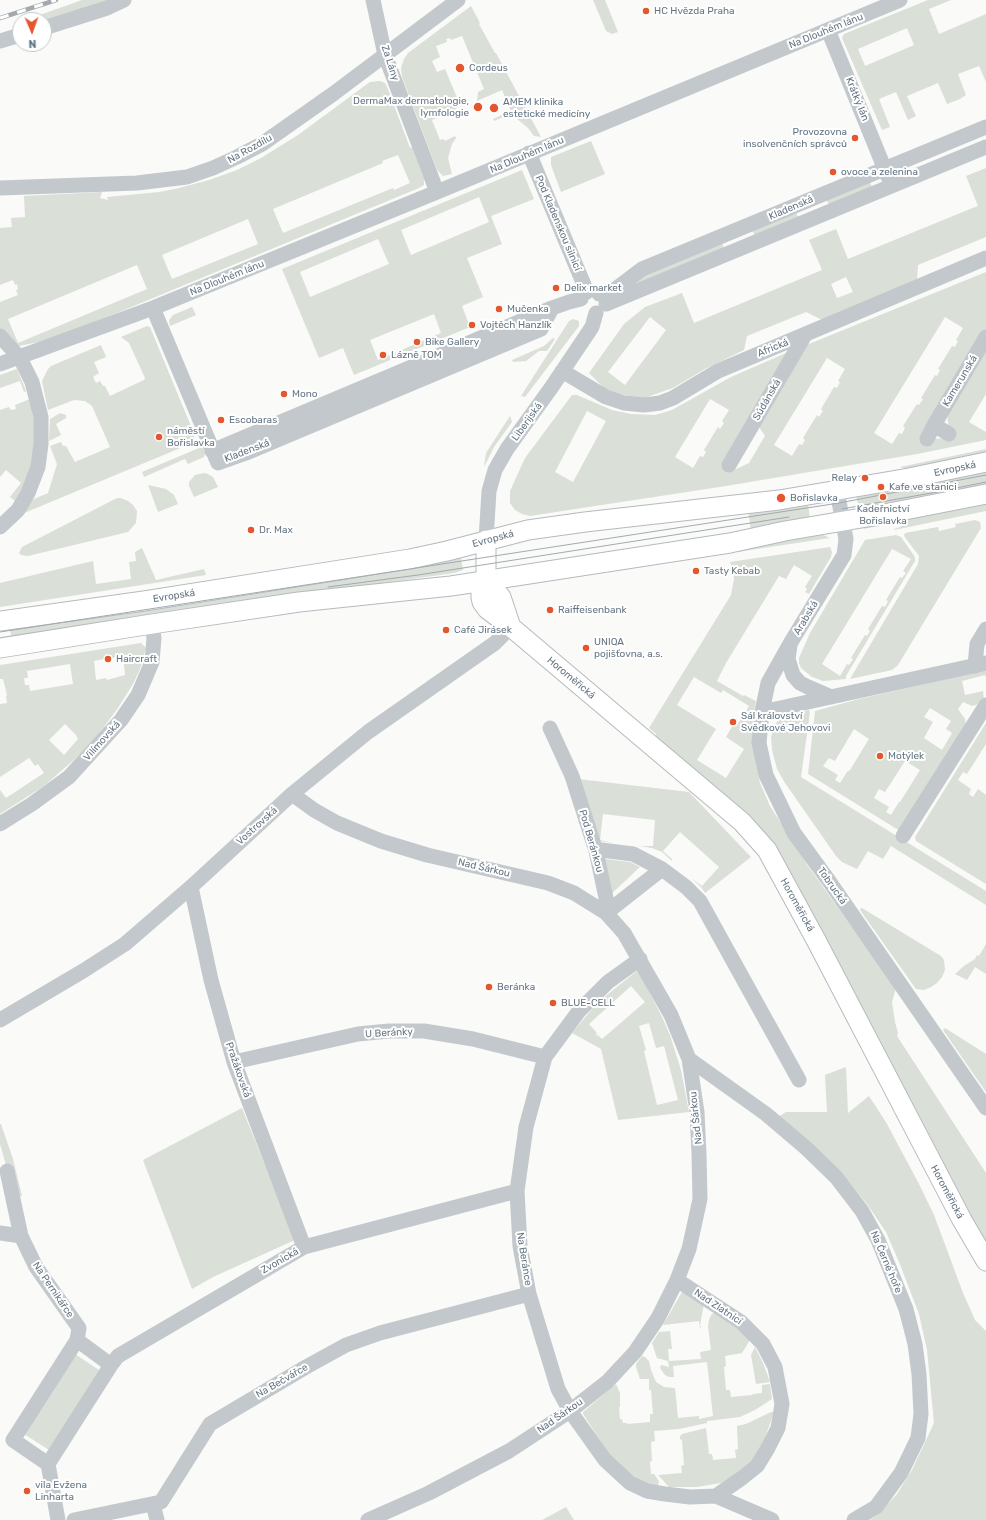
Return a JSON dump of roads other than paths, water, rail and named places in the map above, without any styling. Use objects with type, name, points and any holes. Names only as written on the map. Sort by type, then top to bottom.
[{"type":"main road","name":"Evropská","points":[[0,620],[144,601],[410,559],[528,530],[779,500],[909,478],[986,462]]},
{"type":"main road","points":[[0,648],[299,602],[439,587],[730,543],[785,531],[843,522],[986,494]]},
{"type":"main road","points":[[486,540],[486,580]]},
{"type":"main road","name":"Horoměřická","points":[[486,580],[481,592],[482,602],[494,614],[742,822],[767,850],[816,940],[962,1220],[986,1261]]},
{"type":"street","points":[[52,25],[107,8],[124,0]]},
{"type":"street","name":"Za Lány","points":[[373,0],[385,56],[437,192]]},
{"type":"street","name":"Na Rozdílu","points":[[0,188],[137,183],[187,177],[206,170],[237,157],[262,144],[385,56],[458,0]]},
{"type":"street","name":"Na Dlouhém lánu","points":[[153,308],[900,0]]},
{"type":"street","name":"Krátký lán","points":[[828,30],[892,186]]},
{"type":"street","points":[[0,41],[12,37]]},
{"type":"street","name":"Kladenská","points":[[594,301],[613,291],[642,269],[986,126]]},
{"type":"street","name":"Kladenská","points":[[153,308],[218,463],[246,453],[541,329],[552,308],[569,302],[594,301],[892,186],[986,147]]},
{"type":"street","name":"Pod Kladenskou silnicí","points":[[529,154],[594,301]]},
{"type":"street","name":"Africká","points":[[562,371],[606,397],[624,404],[660,404],[718,372],[986,258]]},
{"type":"street","name":"Liberijská","points":[[486,540],[489,491],[495,470],[507,448],[592,327],[594,301]]},
{"type":"street","points":[[0,364],[20,358],[153,308]]},
{"type":"street","name":"Súdánská","points":[[729,465],[805,335]]},
{"type":"street","points":[[0,336],[20,358],[32,382],[41,417],[41,444],[38,467],[28,493],[18,510],[0,527]]},
{"type":"street","name":"Kamerunská","points":[[927,440],[934,425],[986,337]]},
{"type":"street","points":[[934,425],[949,434]]},
{"type":"street","name":"Arabská","points":[[831,697],[800,683],[793,675],[788,659],[791,642],[844,555],[846,539],[836,490]]},
{"type":"street","name":"Vilímovská","points":[[0,824],[32,804],[69,777],[122,720],[138,695],[152,662],[154,638],[152,624]]},
{"type":"street","name":"Vostrovská","points":[[0,1020],[83,971],[125,944],[191,887],[292,794],[368,732],[495,643],[511,627]]},
{"type":"street","points":[[762,712],[980,664],[977,644],[986,629]]},
{"type":"street","name":"Tobrucká","points":[[791,642],[768,683],[762,712],[759,743],[766,775],[794,833],[829,881],[986,1108]]},
{"type":"street","points":[[903,836],[986,705]]},
{"type":"street","name":"Pod Beránkou","points":[[550,728],[572,776],[596,851],[606,898],[606,913]]},
{"type":"street","name":"Nad Šárkou","points":[[292,794],[314,810],[337,823],[381,841],[427,855],[548,883],[574,893],[606,913],[624,933],[671,1015],[689,1059],[697,1112],[700,1199],[690,1249],[677,1280],[658,1318],[635,1352],[607,1382],[570,1411],[509,1451],[429,1493],[368,1520]]},
{"type":"street","name":"Pod Beránkou","points":[[601,850],[633,854],[662,869],[700,901],[799,1080]]},
{"type":"street","points":[[606,913],[662,869]]},
{"type":"street","name":"Pražákovská","points":[[191,887],[211,980],[234,1062],[304,1247]]},
{"type":"street","name":"Na Beránce","points":[[640,959],[608,982],[579,1011],[545,1057],[526,1127],[517,1191],[520,1246],[529,1294],[558,1389],[570,1411],[605,1460],[630,1483],[647,1491],[690,1497],[716,1496]]},
{"type":"street","name":"U Beránky","points":[[234,1062],[358,1034],[424,1031],[473,1039],[545,1057]]},
{"type":"street","name":"Na Černé hoře","points":[[689,1059],[766,1114],[806,1148],[836,1177],[862,1211],[878,1240],[906,1309],[915,1344],[919,1374],[921,1414],[918,1438],[901,1473],[876,1507],[854,1520]]},
{"type":"street","name":"Na Pernikářce","points":[[7,1171],[21,1236],[36,1266],[79,1328],[77,1340]]},
{"type":"street","name":"Zvonická","points":[[111,1365],[118,1356],[304,1247],[517,1191]]},
{"type":"street","points":[[0,1232],[21,1236]]},
{"type":"street","name":"Nad Zlatnicí","points":[[677,1280],[741,1322],[763,1344],[775,1367],[782,1404],[778,1428],[757,1466],[716,1496]]},
{"type":"street","name":"Na Bečvářce","points":[[74,1520],[161,1502],[210,1424],[346,1345],[380,1333],[529,1294]]},
{"type":"street","points":[[48,1464],[6,1442],[77,1340],[111,1365],[48,1464],[58,1520]]},
{"type":"street","points":[[716,1496],[772,1520]]},
{"type":"street","points":[[153,1504],[157,1520]]},
{"type":"tram line","points":[[0,632],[839,503],[986,475]]},
{"type":"tram line","points":[[842,509],[986,482]]},
{"type":"tram line","points":[[328,587],[418,575],[789,517]]},
{"type":"railway","points":[[0,18],[56,0]]},
{"type":"place","name":"HC Hvězda Praha","points":[[646,11]]},
{"type":"place","name":"Cordeus","points":[[460,68]]},
{"type":"place","name":"DermaMax dermatologie, lymfologie","points":[[478,107]]},
{"type":"place","name":"AMEM klinika estetické medicíny","points":[[494,108]]},
{"type":"place","name":"Provozovna insolvenčních správců","points":[[855,138]]},
{"type":"place","name":"ovoce a zelenina","points":[[833,172]]},
{"type":"place","name":"Delix market","points":[[556,288]]},
{"type":"place","name":"Mučenka","points":[[499,309]]},
{"type":"place","name":"Vojtěch Hanzlík","points":[[472,325]]},
{"type":"place","name":"Bike Gallery","points":[[417,342]]},
{"type":"place","name":"Lázně TOM","points":[[383,355]]},
{"type":"place","name":"Mono","points":[[284,394]]},
{"type":"place","name":"Escobaras","points":[[221,420]]},
{"type":"place","name":"náměstí Bořislavka","points":[[159,437]]},
{"type":"place","name":"Relay","points":[[865,478]]},
{"type":"place","name":"Kafe ve stanici","points":[[881,487]]},
{"type":"place","name":"Kadeřnictví Bořislavka","points":[[883,497]]},
{"type":"place","name":"Bořislavka","points":[[781,498]]},
{"type":"place","name":"Dr. Max","points":[[251,530]]},
{"type":"place","name":"Tasty Kebab","points":[[696,571]]},
{"type":"place","name":"Raiffeisenbank","points":[[550,610]]},
{"type":"place","name":"Café Jirásek","points":[[446,630]]},
{"type":"place","name":"UNIQA pojišťovna, a.s.","points":[[586,648]]},
{"type":"place","name":"Haircraft","points":[[108,659]]},
{"type":"place","name":"Sál království Svědkové Jehovovi","points":[[733,722]]},
{"type":"place","name":"Motýlek","points":[[880,756]]},
{"type":"place","name":"Beránka","points":[[489,987]]},
{"type":"place","name":"BLUE-CELL","points":[[553,1003]]},
{"type":"place","name":"vila Evžena Linharta","points":[[27,1491]]}]
